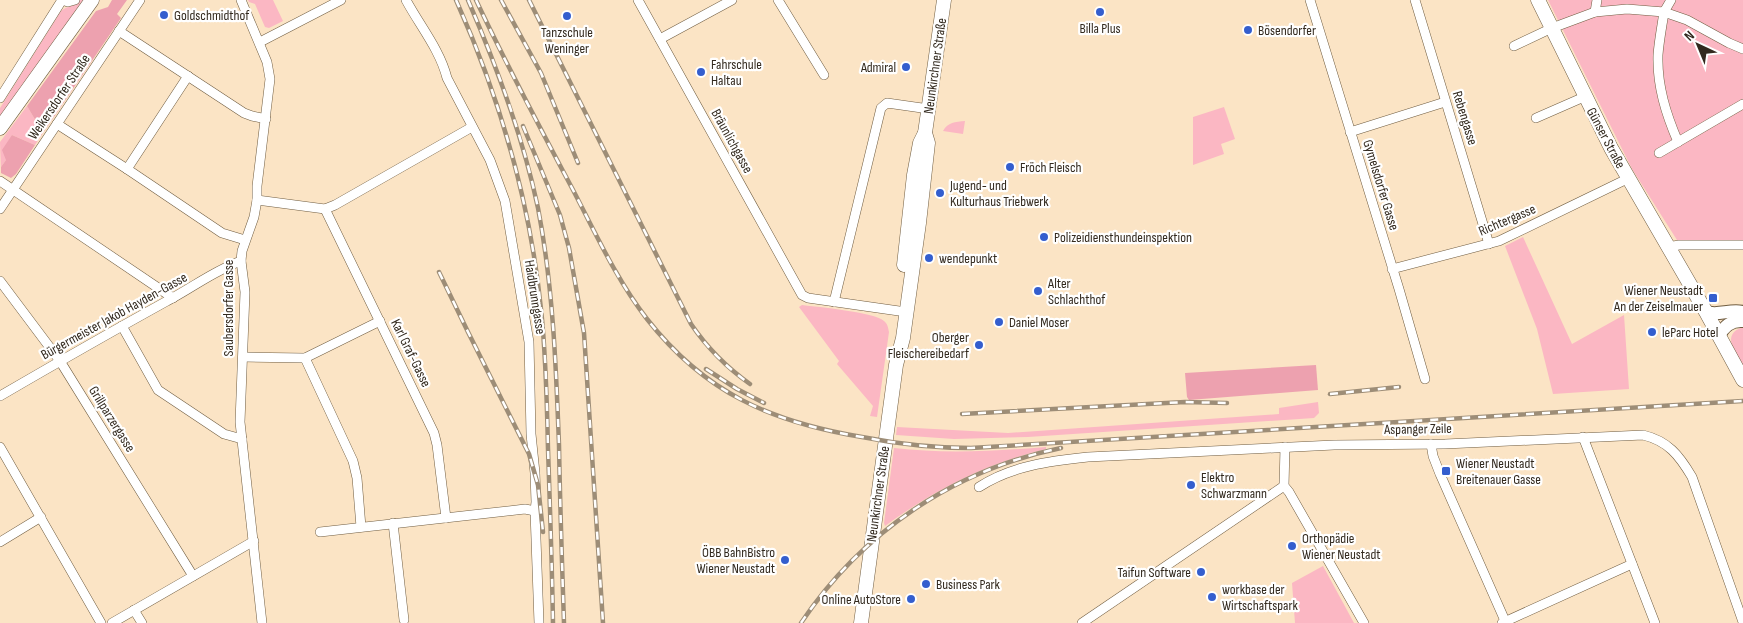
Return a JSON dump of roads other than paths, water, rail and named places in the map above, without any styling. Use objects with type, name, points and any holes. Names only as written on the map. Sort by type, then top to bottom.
[{"type":"main road","points":[[0,128],[92,0]]},
{"type":"main road","name":"Neunkirchner Straße","points":[[896,365],[898,311],[914,175],[920,143],[925,133],[944,0]]},
{"type":"main road","name":"Günser Straße","points":[[1538,0],[1584,97],[1627,178],[1706,312],[1743,380]]},
{"type":"main road","name":"Neunkirchner Straße","points":[[861,623],[896,365],[903,338],[921,209],[928,143],[925,133]]},
{"type":"street","points":[[1,95],[63,0],[68,2],[75,0]]},
{"type":"street","name":"Weikersdorfer Straße","points":[[0,209],[140,0]]},
{"type":"street","name":"Saubersdorfer Gasse","points":[[241,0],[268,62],[270,80],[257,186],[257,200],[241,261],[245,292],[240,422],[262,623]]},
{"type":"street","points":[[260,42],[341,0]]},
{"type":"street","name":"Haidbrunngasse","points":[[406,0],[435,49],[447,78],[490,160],[505,202],[528,342],[531,434],[536,482],[535,511],[539,623]]},
{"type":"street","name":"Bräunlichgasse","points":[[638,0],[802,295],[808,298],[834,302]]},
{"type":"street","points":[[660,39],[732,0]]},
{"type":"street","points":[[778,0],[824,75]]},
{"type":"street","name":"Gymelsdorfer Gasse","points":[[1310,0],[1425,379]]},
{"type":"street","name":"Rebengasse","points":[[1415,0],[1489,244]]},
{"type":"street","points":[[1595,12],[1597,0]]},
{"type":"street","points":[[1671,0],[1664,12],[1658,56],[1662,97],[1678,142]]},
{"type":"street","points":[[1514,46],[1552,28],[1595,12],[1627,8],[1664,12],[1687,20],[1743,49]]},
{"type":"street","points":[[119,31],[244,113],[266,119]]},
{"type":"street","points":[[127,169],[188,76]]},
{"type":"street","name":"Günser Straße","points":[[1536,118],[1584,97]]},
{"type":"street","points":[[1350,132],[1445,102]]},
{"type":"street","points":[[898,311],[834,302],[881,108],[887,103],[929,109]]},
{"type":"street","points":[[1660,153],[1743,104]]},
{"type":"street","points":[[57,124],[222,233],[245,240]]},
{"type":"street","points":[[257,200],[325,209],[472,127]]},
{"type":"street","name":"Richtergasse","points":[[1392,269],[1499,241],[1627,178]]},
{"type":"street","points":[[0,181],[173,298]]},
{"type":"street","name":"Karl Graf-Gasse","points":[[325,209],[434,433],[446,518]]},
{"type":"street","points":[[1668,247],[1743,246]]},
{"type":"street","name":"Bürgermeister Jakob Hayden-Gasse","points":[[0,396],[221,269],[241,261]]},
{"type":"street","name":"Grillparzergasse","points":[[0,280],[60,361],[193,576]]},
{"type":"street","points":[[1706,312],[1711,314],[1729,310],[1743,312]]},
{"type":"street","points":[[1719,336],[1728,324],[1738,320],[1743,321]]},
{"type":"street","points":[[243,357],[304,358],[380,321]]},
{"type":"street","points":[[122,326],[158,390],[224,434],[242,439]]},
{"type":"street","points":[[304,358],[353,461],[357,478],[361,527]]},
{"type":"street","name":"Aspanger Zeile","points":[[979,487],[989,480],[1020,468],[1058,460],[1285,447],[1431,444],[1643,435],[1656,438],[1666,444],[1684,464],[1692,477],[1743,622]]},
{"type":"street","points":[[1583,437],[1655,623]]},
{"type":"street","points":[[1431,444],[1433,456],[1440,474],[1504,622],[1632,564]]},
{"type":"street","points":[[0,447],[101,623]]},
{"type":"street","points":[[1285,447],[1284,486],[1364,623]]},
{"type":"street","points":[[1082,623],[1284,486]]},
{"type":"street","points":[[320,532],[525,509],[535,511]]},
{"type":"street","points":[[0,542],[41,517]]},
{"type":"street","points":[[393,523],[404,620]]},
{"type":"street","points":[[112,623],[254,541]]},
{"type":"street","points":[[134,610],[142,623]]},
{"type":"railway","points":[[456,0],[486,75],[511,151],[521,190],[536,269],[543,326],[546,379],[553,623]]},
{"type":"railway","points":[[468,0],[499,76],[517,128],[532,181],[543,237],[555,355],[564,623]]},
{"type":"railway","points":[[476,0],[606,255],[625,288],[647,319],[669,345],[692,367],[717,385],[769,413],[798,423],[889,442],[971,448],[1743,401]]},
{"type":"railway","points":[[501,0],[541,73],[578,163]]},
{"type":"railway","points":[[529,0],[691,324],[718,357],[750,384]]},
{"type":"railway","points":[[523,126],[560,215],[569,248],[584,333],[603,623]]},
{"type":"railway","points":[[439,272],[529,454],[538,485],[543,532]]},
{"type":"railway","points":[[706,369],[737,389],[764,403]]},
{"type":"railway","points":[[1330,394],[1399,387]]},
{"type":"railway","points":[[962,414],[1185,402],[1227,403]]},
{"type":"railway","points":[[801,623],[825,590],[852,560],[882,533],[914,510],[948,489],[984,472],[1022,458],[1061,448]]},
{"type":"place","name":"Billa Plus","points":[[1100,12]]},
{"type":"place","name":"Goldschmidthof","points":[[164,15]]},
{"type":"place","name":"Tanzschule Weninger","points":[[567,16]]},
{"type":"place","name":"Bösendorfer","points":[[1248,30]]},
{"type":"place","name":"Admiral","points":[[906,67]]},
{"type":"place","name":"Fahrschule Haltau","points":[[701,72]]},
{"type":"place","name":"Fröch Fleisch","points":[[1010,167]]},
{"type":"place","name":"Jugend- und Kulturhaus Triebwerk","points":[[940,193]]},
{"type":"place","name":"Polizeidiensthundeinspektion","points":[[1044,237]]},
{"type":"place","name":"wendepunkt","points":[[929,258]]},
{"type":"place","name":"Alter Schlachthof","points":[[1038,291]]},
{"type":"place","name":"Wiener Neustadt An der Zeiselmauer","points":[[1713,298]]},
{"type":"place","name":"Daniel Moser","points":[[999,322]]},
{"type":"place","name":"leParc Hotel","points":[[1652,332]]},
{"type":"place","name":"Oberger Fleischereibedarf","points":[[979,345]]},
{"type":"place","name":"Wiener Neustadt Breitenauer Gasse","points":[[1446,471]]},
{"type":"place","name":"Elektro Schwarzmann","points":[[1191,485]]},
{"type":"place","name":"Orthopädie Wiener Neustadt","points":[[1292,546]]},
{"type":"place","name":"ÖBB BahnBistro Wiener Neustadt","points":[[785,560]]},
{"type":"place","name":"Taifun Software","points":[[1201,572]]},
{"type":"place","name":"Business Park","points":[[926,584]]},
{"type":"place","name":"workbase der Wirtschaftspark","points":[[1212,597]]},
{"type":"place","name":"Online AutoStore","points":[[911,599]]}]
